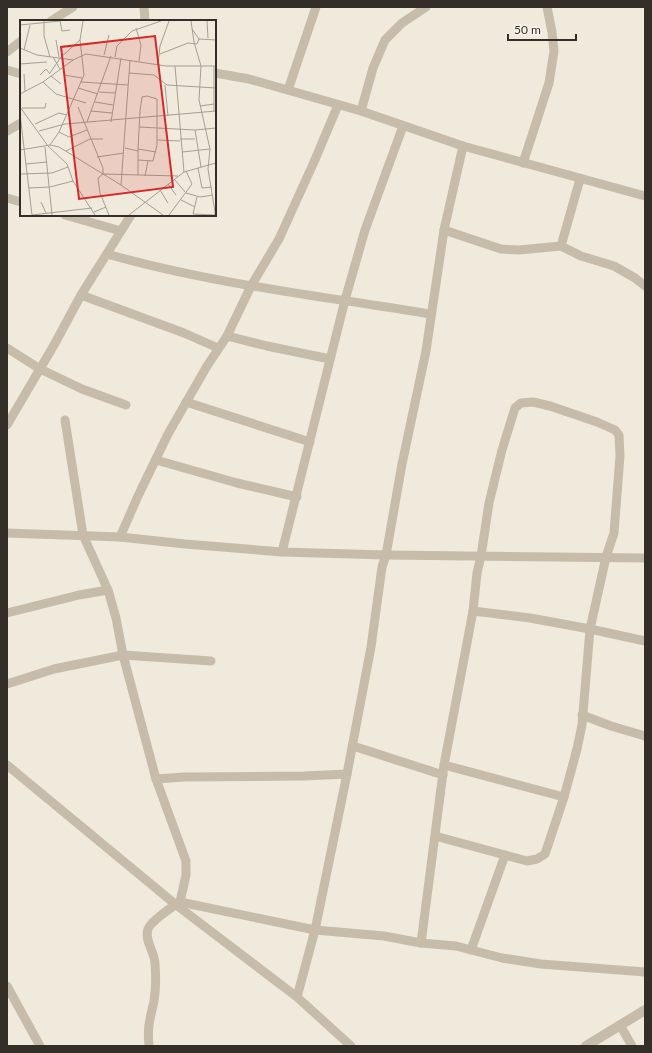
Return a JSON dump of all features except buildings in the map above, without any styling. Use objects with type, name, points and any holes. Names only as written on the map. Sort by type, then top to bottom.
[{"type":"street","points":[[52,20],[59,11],[73,7]]},
{"type":"street","points":[[144,7],[145,20]]},
{"type":"street","points":[[288,90],[316,7]]},
{"type":"street","points":[[361,111],[373,68],[385,40],[402,24],[426,7]]},
{"type":"street","points":[[523,162],[549,83],[553,59],[554,51],[552,32],[547,7]]},
{"type":"street","points":[[7,52],[20,42]]},
{"type":"street","points":[[7,70],[20,74]]},
{"type":"street","points":[[216,73],[249,79],[288,90],[361,111],[463,146],[645,196]]},
{"type":"street","points":[[120,537],[168,434],[218,348],[227,336],[251,286],[279,239],[338,105]]},
{"type":"street","points":[[7,131],[20,124]]},
{"type":"street","points":[[282,552],[345,300],[365,230],[403,126]]},
{"type":"street","points":[[298,997],[315,930],[347,774],[371,647],[382,567],[386,555],[402,464],[426,351],[430,314],[444,230],[463,146]]},
{"type":"street","points":[[561,246],[580,179]]},
{"type":"street","points":[[7,198],[20,202]]},
{"type":"street","points":[[68,216],[121,231]]},
{"type":"street","points":[[7,425],[81,295],[130,216]]},
{"type":"street","points":[[444,230],[501,249],[519,250],[561,246],[581,256],[614,266],[635,278],[645,286]]},
{"type":"street","points":[[107,254],[144,264],[251,286],[430,314]]},
{"type":"street","points":[[81,295],[184,333],[218,348]]},
{"type":"street","points":[[227,336],[330,359]]},
{"type":"street","points":[[7,348],[40,369],[82,389],[126,404]]},
{"type":"street","points":[[186,402],[310,442]]},
{"type":"street","points":[[422,942],[435,836],[443,775],[444,765],[473,611],[477,573],[489,503],[502,450],[515,408],[521,403],[532,402],[550,406],[597,422],[615,430],[619,435],[620,456],[614,533],[606,557],[590,628],[582,725],[577,749],[564,797],[545,854],[537,859],[527,861],[435,836]]},
{"type":"street","points":[[65,420],[83,535],[108,590],[116,618],[123,655],[156,779],[186,861],[186,875],[178,903],[148,928],[147,938],[155,961],[156,979],[154,1000],[148,1030],[149,1046]]},
{"type":"street","points":[[156,460],[237,483],[296,497]]},
{"type":"street","points":[[7,533],[120,537],[282,552],[386,555],[645,558]]},
{"type":"street","points":[[7,613],[79,595],[108,590]]},
{"type":"street","points":[[473,611],[530,618],[590,628],[645,642]]},
{"type":"street","points":[[7,684],[54,669],[123,655],[211,662]]},
{"type":"street","points":[[582,715],[610,726],[645,736]]},
{"type":"street","points":[[352,746],[443,775]]},
{"type":"street","points":[[7,765],[178,903],[298,997],[351,1046]]},
{"type":"street","points":[[444,765],[564,797]]},
{"type":"street","points":[[156,779],[347,774]]},
{"type":"street","points":[[471,950],[505,855]]},
{"type":"street","points":[[178,903],[315,930],[384,936],[456,946],[502,958],[541,964],[645,972]]},
{"type":"street","points":[[7,986],[40,1046]]},
{"type":"street","points":[[586,1046],[645,1010]]},
{"type":"street","points":[[620,1025],[632,1046]]}]
